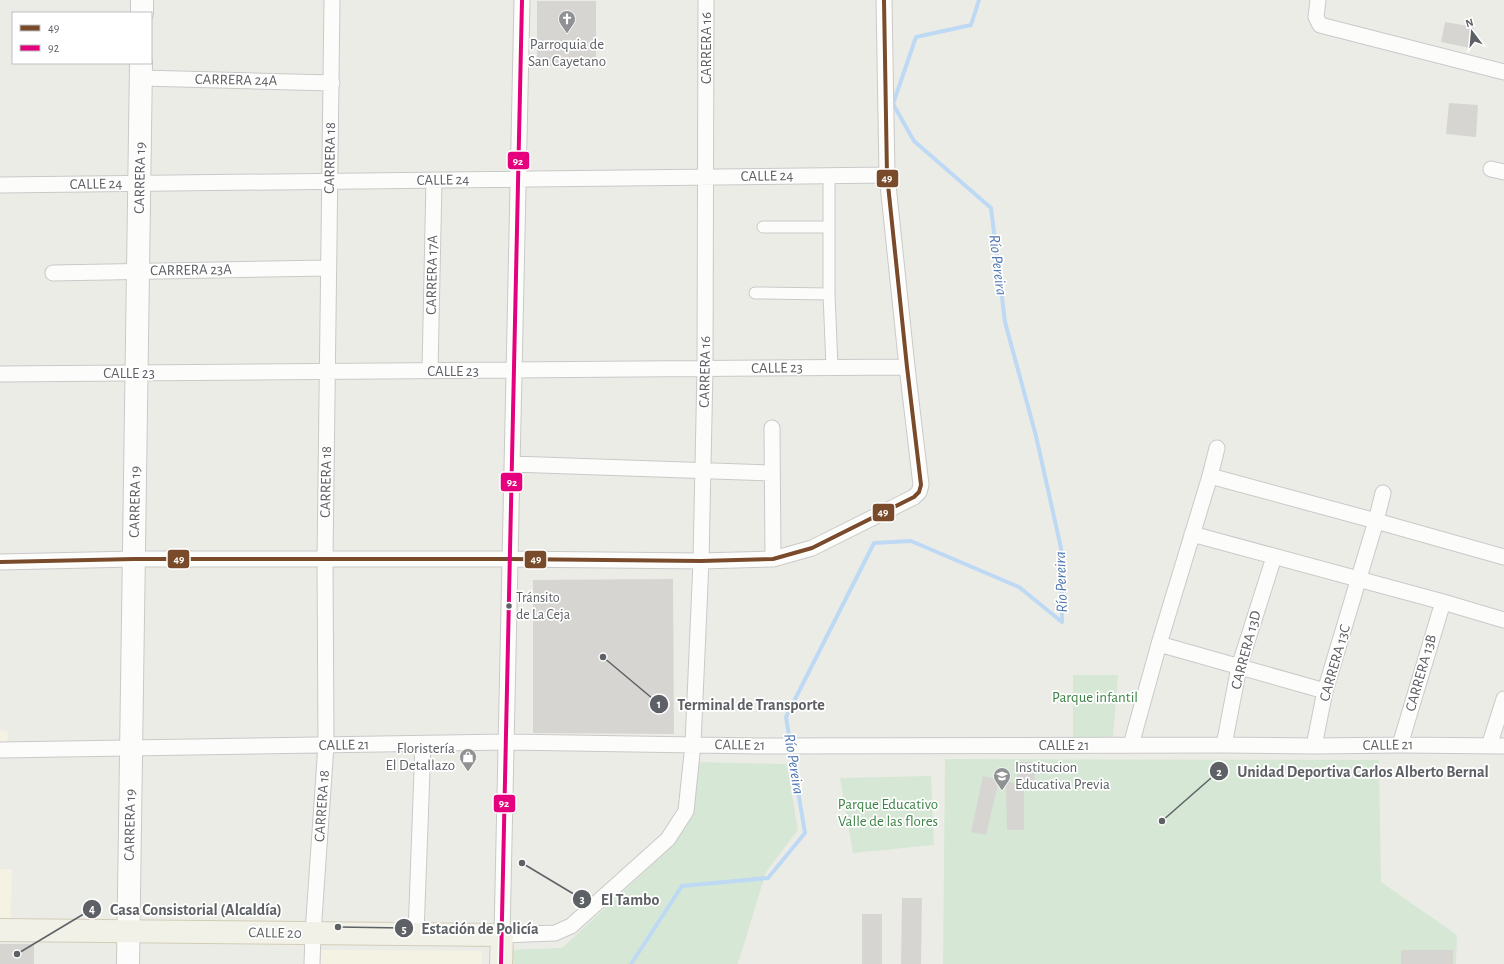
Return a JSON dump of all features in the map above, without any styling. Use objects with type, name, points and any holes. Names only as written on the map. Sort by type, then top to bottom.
[{"type":"main road","points":[[142,0],[142,12]]},
{"type":"main road","name":"CARRERA 19","points":[[128,964],[141,71]]},
{"type":"main road","name":"CALLE 20","points":[[0,930],[502,935]]},
{"type":"main road","points":[[501,964],[502,935]]},
{"type":"street","name":"CARRERA 18","points":[[312,964],[326,745],[325,559],[332,0]]},
{"type":"street","points":[[502,935],[522,0]]},
{"type":"street","name":"CARRERA 16","points":[[502,935],[555,933],[571,926],[668,839],[686,811],[693,744],[701,561],[705,369],[706,0]]},
{"type":"street","points":[[0,562],[325,559],[701,561],[773,559],[812,548],[914,497],[919,492],[921,485],[887,175],[884,0]]},
{"type":"street","points":[[1318,0],[1316,17],[1320,26],[1504,72]]},
{"type":"street","name":"CARRERA 24A","points":[[141,71],[332,83]]},
{"type":"street","points":[[829,175],[829,294],[832,368]]},
{"type":"street","name":"CALLE 24","points":[[0,185],[887,175]]},
{"type":"street","name":"CARRERA 17A","points":[[430,371],[434,180]]},
{"type":"street","points":[[763,227],[829,227]]},
{"type":"street","name":"CARRERA 23A","points":[[54,273],[328,268]]},
{"type":"street","points":[[755,294],[829,294]]},
{"type":"street","name":"CALLE 23","points":[[0,374],[907,367]]},
{"type":"street","points":[[772,428],[773,559]]},
{"type":"street","points":[[1132,745],[1159,644],[1210,476],[1217,448]]},
{"type":"street","points":[[512,464],[772,472]]},
{"type":"street","points":[[1210,476],[1504,557]]},
{"type":"street","name":"CARRERA 13C","points":[[1314,746],[1326,691],[1376,521],[1383,492]]},
{"type":"street","points":[[1192,534],[1504,620]]},
{"type":"street","name":"CARRERA 13D","points":[[1224,745],[1239,667],[1274,557]]},
{"type":"street","name":"CARRERA 13B","points":[[1400,745],[1442,602]]},
{"type":"street","points":[[1159,644],[1326,691]]},
{"type":"street","points":[[1489,746],[1504,699]]},
{"type":"street","name":"CALLE 21","points":[[0,750],[506,742],[759,746],[1504,746]]},
{"type":"street","points":[[416,934],[423,744]]},
{"type":"shaded area","points":[[0,730],[8,731],[7,746],[0,745]]},
{"type":"shaded area","points":[[0,869],[12,869],[10,935],[0,934]]},
{"type":"shaded area","points":[[321,950],[482,951],[482,964],[321,964]]},
{"type":"green space","name":"Parque infantil","points":[[1073,675],[1118,675],[1113,737],[1073,737]]},
{"type":"green space","points":[[945,759],[1379,760],[1381,882],[1457,935],[1456,964],[943,964]]},
{"type":"green space","points":[[697,762],[787,764],[798,830],[766,872],[738,964],[505,964],[506,950],[562,948],[668,850],[691,813]]},
{"type":"green space","name":"Parque Educativo Valle de las flores","points":[[931,776],[934,845],[853,853],[840,778]]},
{"type":"building","name":"Parroquia de San Cayetano","points":[[537,1],[596,1],[596,66],[537,66]]},
{"type":"building","points":[[1445,22],[1474,27],[1470,48],[1441,42]]},
{"type":"building","points":[[1449,103],[1478,105],[1476,137],[1446,134]]},
{"type":"building","points":[[673,579],[674,734],[533,733],[533,580]]},
{"type":"building","points":[[1017,762],[1035,762],[1034,790],[1024,790],[1024,830],[1007,830],[1006,781],[1017,784]]},
{"type":"building","points":[[983,776],[999,780],[986,835],[971,832]]},
{"type":"building","points":[[902,898],[922,898],[921,964],[901,964]]},
{"type":"building","points":[[862,914],[882,914],[882,964],[862,964]]},
{"type":"building","points":[[0,944],[34,944],[34,964],[0,964]]},
{"type":"building","points":[[1401,950],[1453,950],[1453,964],[1401,964]]},
{"type":"waterway","name":"Río Pereira","points":[[790,742],[786,717],[874,543],[911,541],[1019,587],[1062,622],[1061,548],[1036,436],[1005,322],[991,208],[914,141],[893,104],[916,37],[971,25],[979,0]]},
{"type":"waterway","name":"Río Pereira","points":[[631,964],[682,886],[768,878],[805,833],[791,749]]},
{"type":"transit line","name":"92","points":[[501,964],[522,0]]},
{"type":"transit line","name":"49","points":[[0,562],[134,559],[510,559],[701,561],[773,559],[812,548],[914,497],[919,492],[921,485],[887,175],[884,0]]},
{"type":"place","name":"Parroquia de San Cayetano","points":[[567,34]]},
{"type":"place","name":"Tránsito de La Ceja","points":[[509,606]]},
{"type":"place","name":"Terminal de Transporte","points":[[603,657]]},
{"type":"place","name":"Floristería El Detallazo","points":[[468,772]]},
{"type":"place","name":"Institucion Educativa Previa","points":[[1002,791]]},
{"type":"place","name":"Unidad Deportiva Carlos Alberto Bernal","points":[[1162,821]]},
{"type":"place","name":"El Tambo","points":[[522,863]]},
{"type":"place","name":"Estación de Policía","points":[[338,927]]},
{"type":"place","name":"Casa Consistorial (Alcaldía)","points":[[17,954]]}]
